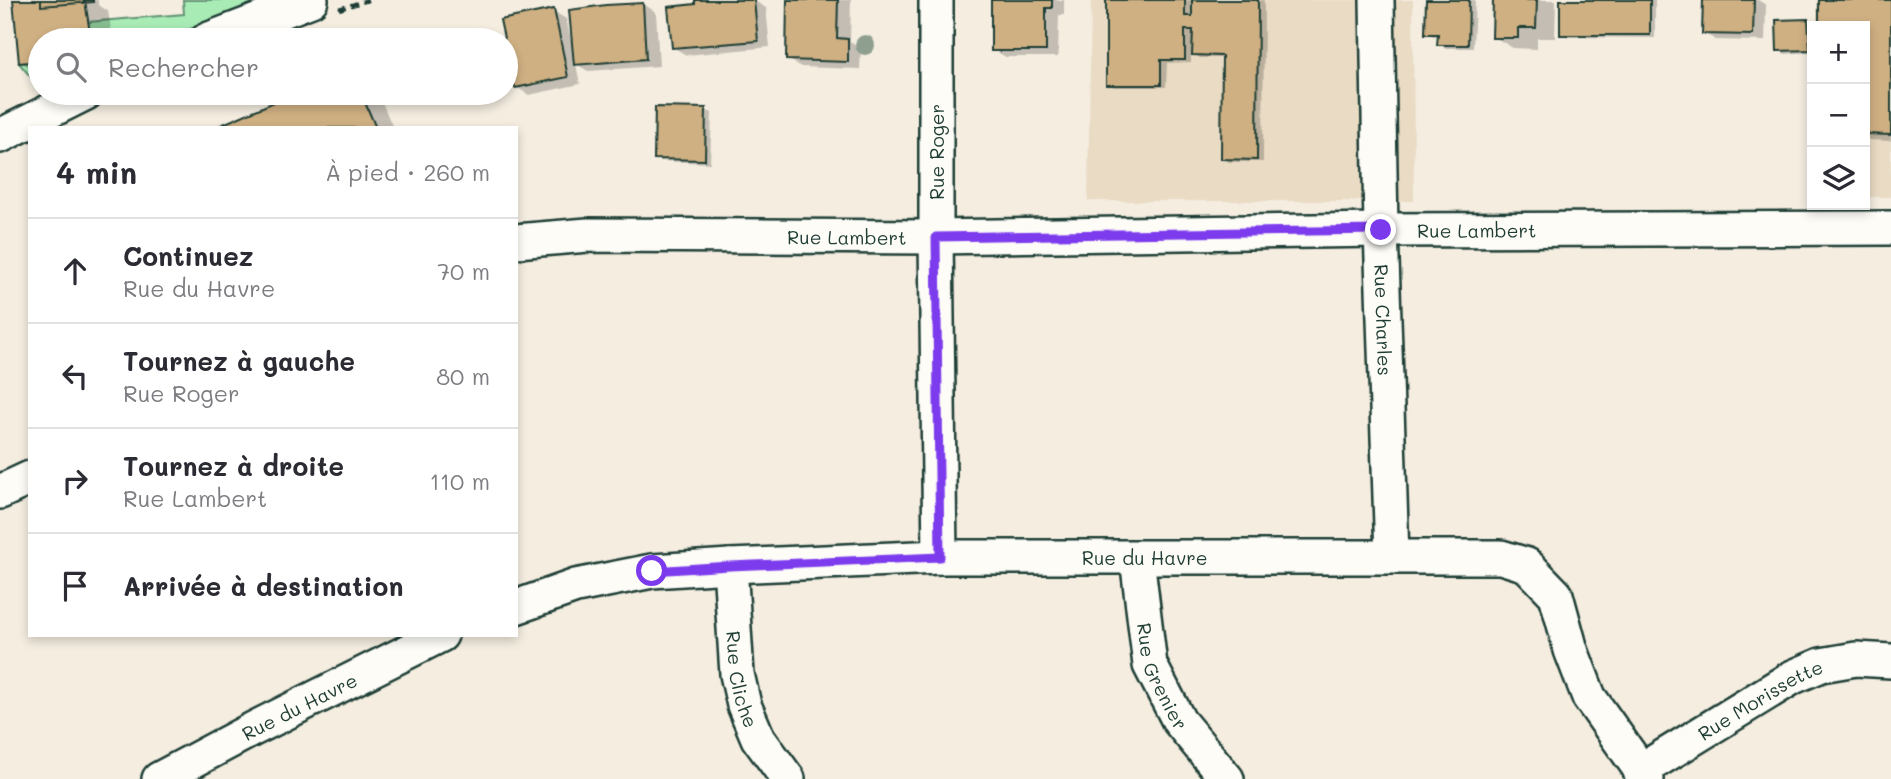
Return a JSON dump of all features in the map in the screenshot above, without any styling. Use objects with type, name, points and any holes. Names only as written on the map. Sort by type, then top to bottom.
[{"type":"street","points":[[238,28],[311,0]]},
{"type":"street","name":"Rue Roger","points":[[936,0],[940,557]]},
{"type":"street","name":"Rue Charles","points":[[1377,0],[1381,230],[1392,556]]},
{"type":"street","points":[[0,136],[62,105]]},
{"type":"street","name":"Rue Lambert","points":[[518,241],[588,235],[936,237],[1381,230],[1891,228]]},
{"type":"street","points":[[0,492],[28,479]]},
{"type":"street","name":"Rue du Havre","points":[[518,606],[576,586],[652,571],[730,566],[940,557],[1501,557],[1527,565],[1556,595],[1589,697],[1643,775]]},
{"type":"street","name":"Rue Grenier","points":[[1137,558],[1150,665],[1179,720],[1227,779]]},
{"type":"street","name":"Rue Cliche","points":[[730,566],[737,674],[744,705],[758,738],[788,779]]},
{"type":"street","name":"Rue du Havre","points":[[159,779],[437,637]]},
{"type":"street","name":"Rue Morissette","points":[[1643,775],[1793,677],[1821,665],[1856,659],[1891,661]]},
{"type":"shaded area","points":[[1091,0],[1413,0],[1414,201],[1088,201]]},
{"type":"shaded area","points":[[1817,0],[1891,0],[1891,197],[1870,197],[1870,21],[1817,21]]},
{"type":"green space","points":[[183,0],[262,0],[193,28],[89,28],[88,22],[184,14]]},
{"type":"green space","points":[[28,62],[28,74],[19,63]]},
{"type":"building","points":[[13,0],[85,0],[89,28],[28,28],[28,62],[19,63]]},
{"type":"building","points":[[41,0],[93,0],[93,2],[41,6]]},
{"type":"building","points":[[695,0],[754,0],[758,41],[672,48],[668,7],[695,4]]},
{"type":"building","points":[[787,0],[838,0],[837,38],[848,39],[848,62],[786,60]]},
{"type":"building","points":[[991,0],[1052,0],[1052,8],[1046,8],[1046,51],[991,51]]},
{"type":"building","points":[[1106,0],[1185,0],[1185,16],[1192,16],[1192,0],[1258,0],[1257,160],[1221,159],[1222,56],[1192,55],[1193,30],[1185,30],[1185,60],[1161,60],[1161,85],[1106,85]]},
{"type":"building","points":[[1426,0],[1469,0],[1468,45],[1437,45],[1438,34],[1425,34]]},
{"type":"building","points":[[1493,0],[1537,0],[1536,28],[1518,28],[1518,38],[1492,38]]},
{"type":"building","points":[[1560,0],[1650,0],[1650,35],[1560,35]]},
{"type":"building","points":[[1703,0],[1754,0],[1753,35],[1702,34]]},
{"type":"building","points":[[1819,0],[1891,0],[1891,135],[1870,134],[1870,21],[1819,21]]},
{"type":"building","points":[[643,3],[646,59],[574,65],[569,10]]},
{"type":"building","points":[[554,9],[568,77],[518,87],[518,28],[502,28],[500,20]]},
{"type":"building","points":[[1808,19],[1807,50],[1777,51],[1776,20]]},
{"type":"building","points":[[267,105],[366,105],[375,126],[219,126]]},
{"type":"building","points":[[655,107],[706,108],[705,160],[654,159]]},
{"type":"route","points":[[652,571],[940,557],[936,237],[1381,230]]}]
